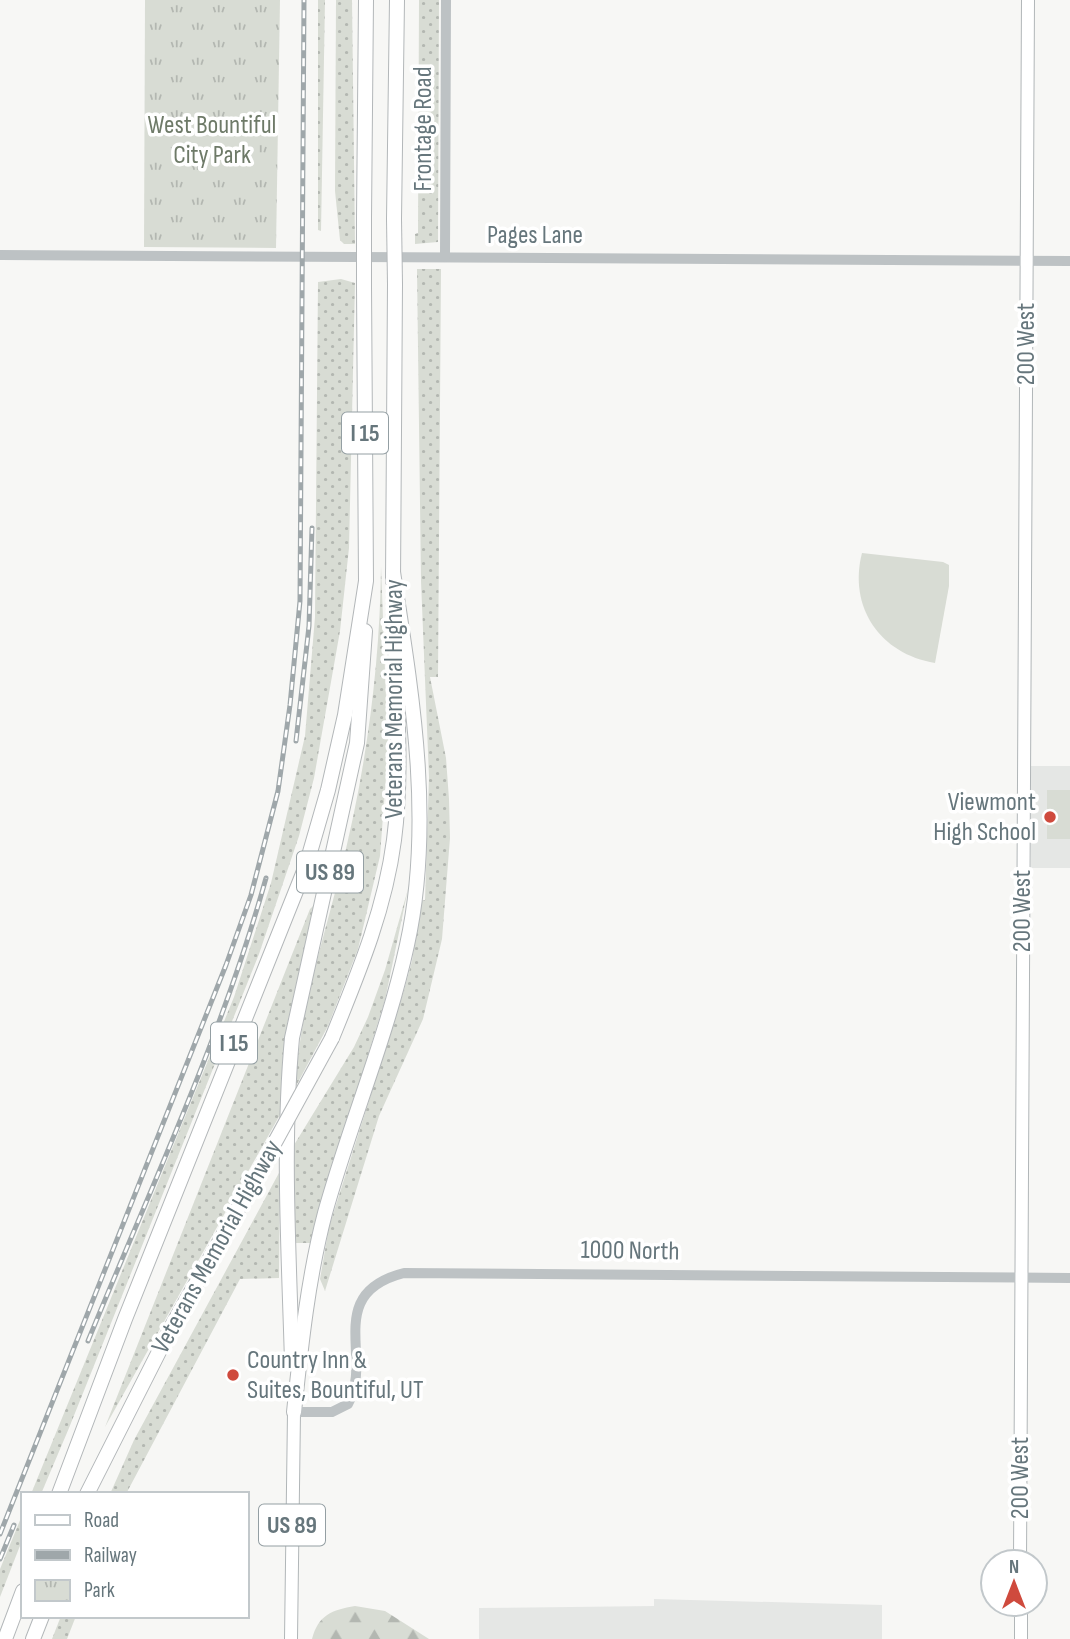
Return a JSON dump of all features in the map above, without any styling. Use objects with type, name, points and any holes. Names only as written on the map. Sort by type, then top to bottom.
[{"type":"highway","name":"Veterans Memorial Highway","points":[[60,1492],[125,1319],[306,866],[328,790],[345,715],[366,580],[363,286],[366,0]]},
{"type":"highway","name":"Veterans Memorial Highway","points":[[88,1492],[159,1351],[332,1038],[380,911],[394,842],[399,790],[393,572],[397,0]]},
{"type":"highway","name":"US 89","points":[[294,1412],[306,1308],[325,1215],[386,1024],[408,944],[414,896],[418,798],[413,711],[393,572]]},
{"type":"highway","name":"US 89","points":[[294,1412],[287,1196],[288,1085],[300,995],[358,743],[365,651],[366,580]]},
{"type":"highway","points":[[5,1639],[21,1596]]},
{"type":"highway","points":[[33,1639],[40,1618]]},
{"type":"main road","name":"200 West","points":[[1020,1548],[1028,0]]},
{"type":"main road","name":"US 89","points":[[291,1639],[294,1412]]},
{"type":"main road","points":[[1021,1618],[1021,1639]]},
{"type":"street","name":"Frontage Road","points":[[445,257],[446,0]]},
{"type":"street","name":"Pages Lane","points":[[0,255],[1070,261]]},
{"type":"street","name":"1000 North","points":[[294,1412],[332,1412],[348,1404],[354,1389],[355,1329],[359,1308],[376,1285],[404,1273],[1070,1278]]},
{"type":"shaded area","name":"Viewmont High School","points":[[1031,766],[1070,766],[1070,868],[1031,868]]},
{"type":"shaded area","points":[[654,1599],[882,1605],[882,1639],[479,1639],[479,1608],[654,1606]]},
{"type":"green space","name":"West Bountiful City Park","points":[[145,0],[280,0],[276,248],[144,247]]},
{"type":"green space","points":[[318,0],[325,0],[321,231],[318,230]]},
{"type":"green space","points":[[336,0],[352,0],[355,244],[344,244],[340,240],[335,191]]},
{"type":"green space","points":[[419,0],[439,0],[438,242],[415,244],[415,234],[418,233]]},
{"type":"green space","points":[[218,133],[258,134],[258,172],[218,173]]},
{"type":"green space","points":[[417,269],[441,269],[438,677],[430,677],[446,758],[449,799],[450,838],[442,939],[423,1019],[379,1116],[325,1291],[320,1279],[329,1227],[404,990],[412,961],[421,901],[425,900],[429,777],[421,581]]},
{"type":"green space","points":[[341,279],[355,283],[349,548],[340,631],[314,778],[299,836],[259,954],[69,1428],[42,1492],[32,1492],[234,997],[271,883],[305,736],[315,617],[318,282]]},
{"type":"green space","points":[[862,553],[943,562],[949,565],[949,586],[935,663],[898,650],[873,625],[864,609],[860,592]]},
{"type":"green space","points":[[381,566],[388,750],[380,856],[358,949],[328,1026],[295,1088],[306,1006],[348,839],[363,762],[378,644]]},
{"type":"green space","points":[[1047,790],[1070,790],[1070,839],[1047,839]]},
{"type":"green space","points":[[408,889],[385,1000],[310,1243],[294,1243],[294,1145],[354,1047],[368,1017],[385,970]]},
{"type":"green space","points":[[315,904],[287,1025],[281,1113],[105,1427],[310,909]]},
{"type":"green space","points":[[280,1171],[279,1278],[240,1279],[127,1492],[111,1492],[134,1440]]},
{"type":"green space","points":[[21,1518],[21,1543],[0,1597],[0,1569]]},
{"type":"green space","points":[[355,1606],[385,1611],[429,1639],[312,1639],[318,1624],[327,1615]]},
{"type":"green space","points":[[60,1618],[75,1618],[67,1639],[52,1639]]},
{"type":"railway","points":[[0,1534],[226,965],[251,895],[278,791],[300,601],[304,0]]},
{"type":"railway","points":[[296,741],[309,626],[312,528]]},
{"type":"railway","points":[[88,1341],[207,1054],[266,878]]},
{"type":"railway","points":[[0,1559],[14,1525]]},
{"type":"place","name":"Viewmont High School","points":[[1050,817]]},
{"type":"place","name":"Country Inn & Suites, Bountiful, UT","points":[[233,1375]]}]
